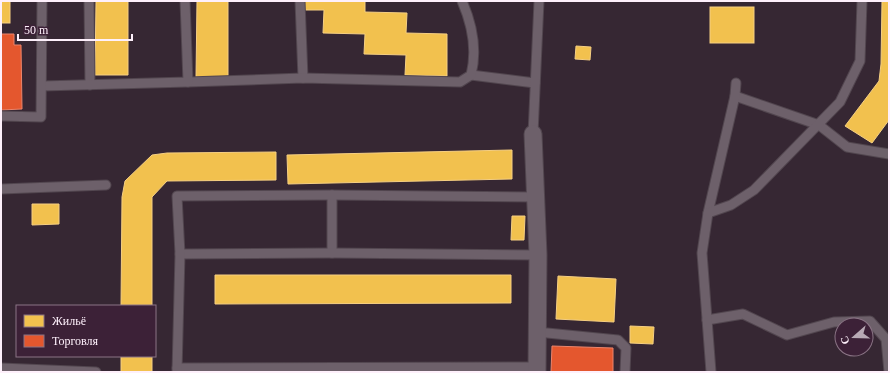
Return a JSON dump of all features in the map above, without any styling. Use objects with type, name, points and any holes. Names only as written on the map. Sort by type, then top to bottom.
[{"type":"street","points":[[533,134],[538,255],[537,370]]},
{"type":"lane","points":[[1,116],[41,117],[42,1]]},
{"type":"lane","points":[[89,1],[90,85]]},
{"type":"lane","points":[[185,1],[188,82]]},
{"type":"lane","points":[[300,1],[303,78]]},
{"type":"lane","points":[[462,1],[473,38],[474,60],[471,75]]},
{"type":"lane","points":[[533,134],[539,1]]},
{"type":"lane","points":[[708,213],[731,205],[754,190],[820,125],[840,102],[860,61],[862,1]]},
{"type":"lane","points":[[42,86],[303,78],[460,82],[471,75],[535,83]]},
{"type":"lane","points":[[711,372],[702,253],[708,213],[736,96],[736,83]]},
{"type":"lane","points":[[736,96],[820,125],[847,147],[889,154]]},
{"type":"lane","points":[[1,189],[106,185]]},
{"type":"lane","points":[[332,195],[332,253]]},
{"type":"lane","points":[[535,197],[332,195],[177,196],[180,254],[177,370],[537,370]]},
{"type":"lane","points":[[180,254],[332,253],[538,255]]},
{"type":"lane","points":[[707,320],[743,314],[787,335],[834,322],[870,321],[886,339],[889,372]]},
{"type":"lane","points":[[537,332],[618,340],[626,348],[625,372]]},
{"type":"lane","points":[[1,368],[96,372]]},
{"type":"building: Жильё","points":[[1,1],[10,1],[10,23],[1,23]]},
{"type":"building: Жильё","points":[[96,1],[128,1],[128,75],[95,75]]},
{"type":"building: Жильё","points":[[197,1],[228,1],[228,77],[196,77]]},
{"type":"building: Жильё","points":[[304,1],[365,1],[365,12],[407,13],[406,33],[447,34],[447,76],[405,75],[406,55],[364,54],[365,34],[323,33],[324,10],[304,10]]},
{"type":"building: Жильё","points":[[882,1],[889,1],[889,120],[872,143],[845,126],[879,81],[881,64]]},
{"type":"building: Жильё","points":[[710,7],[754,7],[754,43],[710,43]]},
{"type":"building: Жильё","points":[[576,46],[591,47],[590,60],[575,59]]},
{"type":"building: Жильё","points":[[512,150],[512,179],[288,184],[287,155]]},
{"type":"building: Жильё","points":[[276,152],[276,180],[167,181],[152,197],[152,305],[121,305],[122,197],[125,181],[152,155],[167,153]]},
{"type":"building: Жильё","points":[[32,204],[59,204],[59,224],[32,225]]},
{"type":"building: Жильё","points":[[512,216],[525,216],[524,240],[511,240]]},
{"type":"building: Жильё","points":[[215,275],[511,275],[511,303],[215,304]]},
{"type":"building: Жильё","points":[[558,276],[616,279],[614,322],[556,319]]},
{"type":"building: Жильё","points":[[630,326],[654,327],[653,344],[630,343]]},
{"type":"building: Жильё","points":[[121,357],[152,357],[152,372],[121,372]]},
{"type":"building: Торговля","points":[[1,34],[14,34],[14,45],[21,45],[22,109],[1,110]]},
{"type":"building: Торговля","points":[[552,346],[613,348],[613,372],[551,372]]}]
